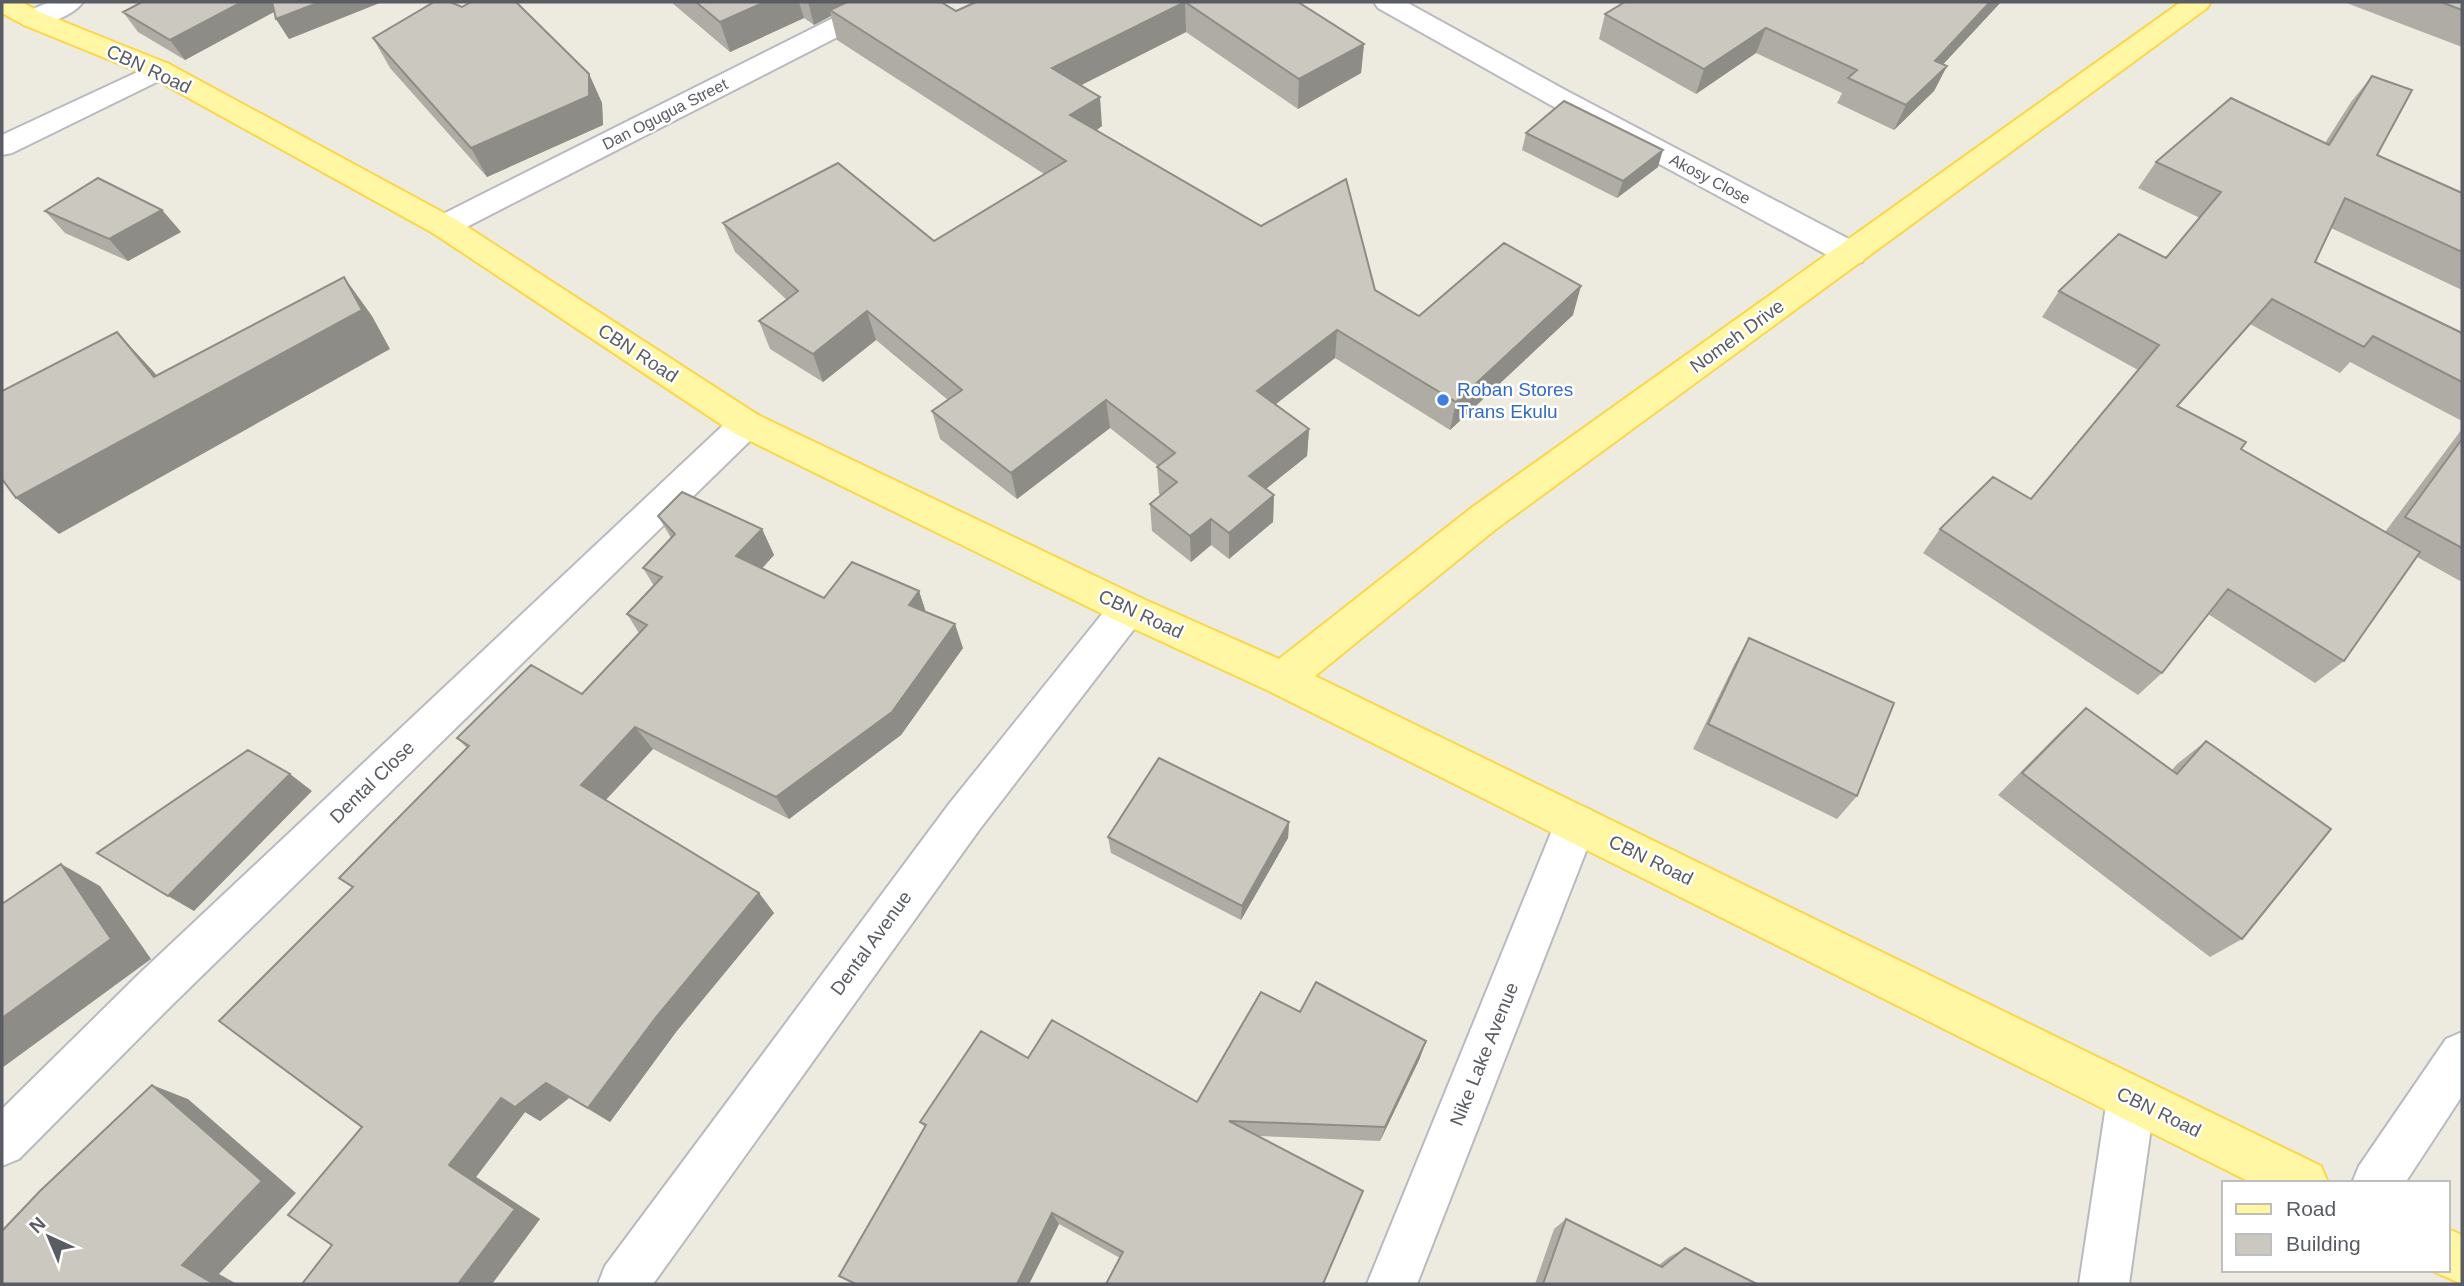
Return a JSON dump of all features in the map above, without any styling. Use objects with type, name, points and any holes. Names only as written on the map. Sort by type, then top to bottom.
[{"type":"main road","name":"Nomeh Drive","points":[[1283,679],[1482,519],[2198,2]]},
{"type":"main road","name":"CBN Road","points":[[18,11],[159,70],[444,226],[746,424],[1128,609],[1283,679],[2300,1181]]},
{"type":"street","points":[[18,11],[70,2]]},
{"type":"street","name":"Dan Ogugua Street","points":[[444,226],[885,2]]},
{"type":"street","name":"Akosy Close","points":[[1387,2],[1539,88],[1851,254]]},
{"type":"street","points":[[2,145],[159,70]]},
{"type":"street","name":"Dental Close","points":[[2,1142],[155,990],[746,424]]},
{"type":"street","name":"Dental Avenue","points":[[623,1284],[964,817],[1128,609]]},
{"type":"street","name":"Nike Lake Avenue","points":[[1392,1284],[1576,823]]},
{"type":"street","points":[[2377,1181],[2462,1055]]},
{"type":"street","points":[[2104,1284],[2131,1099]]},
{"type":"building","points":[[142,2],[242,2],[170,40],[123,12]]},
{"type":"building","points":[[272,2],[320,2],[276,19]]},
{"type":"building","points":[[434,2],[450,2],[462,7],[471,2],[516,2],[589,74],[589,96],[471,148],[373,38]]},
{"type":"building","points":[[696,2],[765,2],[720,22]]},
{"type":"building","points":[[847,2],[941,2],[956,11],[976,2],[1185,2],[1052,68],[1100,97],[1070,115],[1261,226],[1346,179],[1375,290],[1419,316],[1504,243],[1581,286],[1456,402],[1337,330],[1257,391],[1309,429],[1249,476],[1274,495],[1229,533],[1211,519],[1190,536],[1150,504],[1177,482],[1157,467],[1175,453],[1106,400],[1011,473],[932,411],[962,390],[867,311],[813,354],[759,321],[798,291],[723,223],[838,163],[934,241],[1066,161],[830,10]]},
{"type":"building","points":[[1185,2],[1298,2],[1364,44],[1299,79]]},
{"type":"building","points":[[1625,2],[1990,2],[1935,61],[1947,66],[1906,105],[1848,78],[1857,70],[1766,28],[1704,69],[1605,14]]},
{"type":"building","points":[[2441,2],[2462,2],[2462,10]]},
{"type":"building","points":[[2372,76],[2412,90],[2377,155],[2462,193],[2462,252],[2345,198],[2315,262],[2462,333],[2462,382],[2373,336],[2364,347],[2272,299],[2177,406],[2246,442],[2241,449],[2420,552],[2344,661],[2228,589],[2162,673],[1940,529],[1993,477],[2031,499],[2159,345],[2059,291],[2119,234],[2166,258],[2221,192],[2156,162],[2231,98],[2329,145]]},
{"type":"building","points":[[1564,101],[1663,150],[1623,181],[1526,133]]},
{"type":"building","points":[[98,178],[162,210],[109,239],[45,211]]},
{"type":"building","points":[[344,277],[362,310],[16,498],[2,479],[2,391],[117,332],[154,377]]},
{"type":"building","points":[[2462,439],[2462,548],[2405,517]]},
{"type":"building","points":[[682,492],[762,529],[736,556],[824,598],[852,562],[919,591],[909,605],[955,624],[892,712],[776,797],[635,727],[581,785],[759,893],[657,1016],[588,1108],[546,1083],[515,1107],[501,1098],[449,1165],[515,1209],[458,1284],[302,1284],[332,1245],[288,1215],[362,1127],[219,1021],[353,887],[339,878],[469,746],[457,738],[531,665],[582,694],[647,625],[627,614],[662,577],[643,568],[675,534],[658,516]]},
{"type":"building","points":[[1749,638],[1894,703],[1857,796],[1708,724]]},
{"type":"building","points":[[2086,708],[2177,774],[2206,741],[2331,829],[2242,939],[2022,773]]},
{"type":"building","points":[[248,750],[290,774],[168,896],[97,853]]},
{"type":"building","points":[[1159,758],[1289,822],[1242,906],[1108,837]]},
{"type":"building","points":[[61,864],[111,939],[2,1018],[2,904]]},
{"type":"building","points":[[1316,982],[1426,1041],[1385,1127],[1229,1121],[1363,1191],[1323,1284],[1106,1284],[1123,1252],[1052,1213],[1017,1284],[856,1284],[839,1276],[926,1125],[920,1122],[981,1031],[1028,1058],[1052,1020],[1197,1102],[1261,992],[1300,1012]]},
{"type":"building","points":[[152,1085],[262,1181],[182,1265],[214,1284],[2,1284],[2,1231],[40,1191]]},
{"type":"building","points":[[1566,1219],[1662,1267],[1685,1248],[1757,1284],[1543,1284]]},
{"type":"place","name":"Roban Stores Trans Ekulu","points":[[1443,400]]}]
